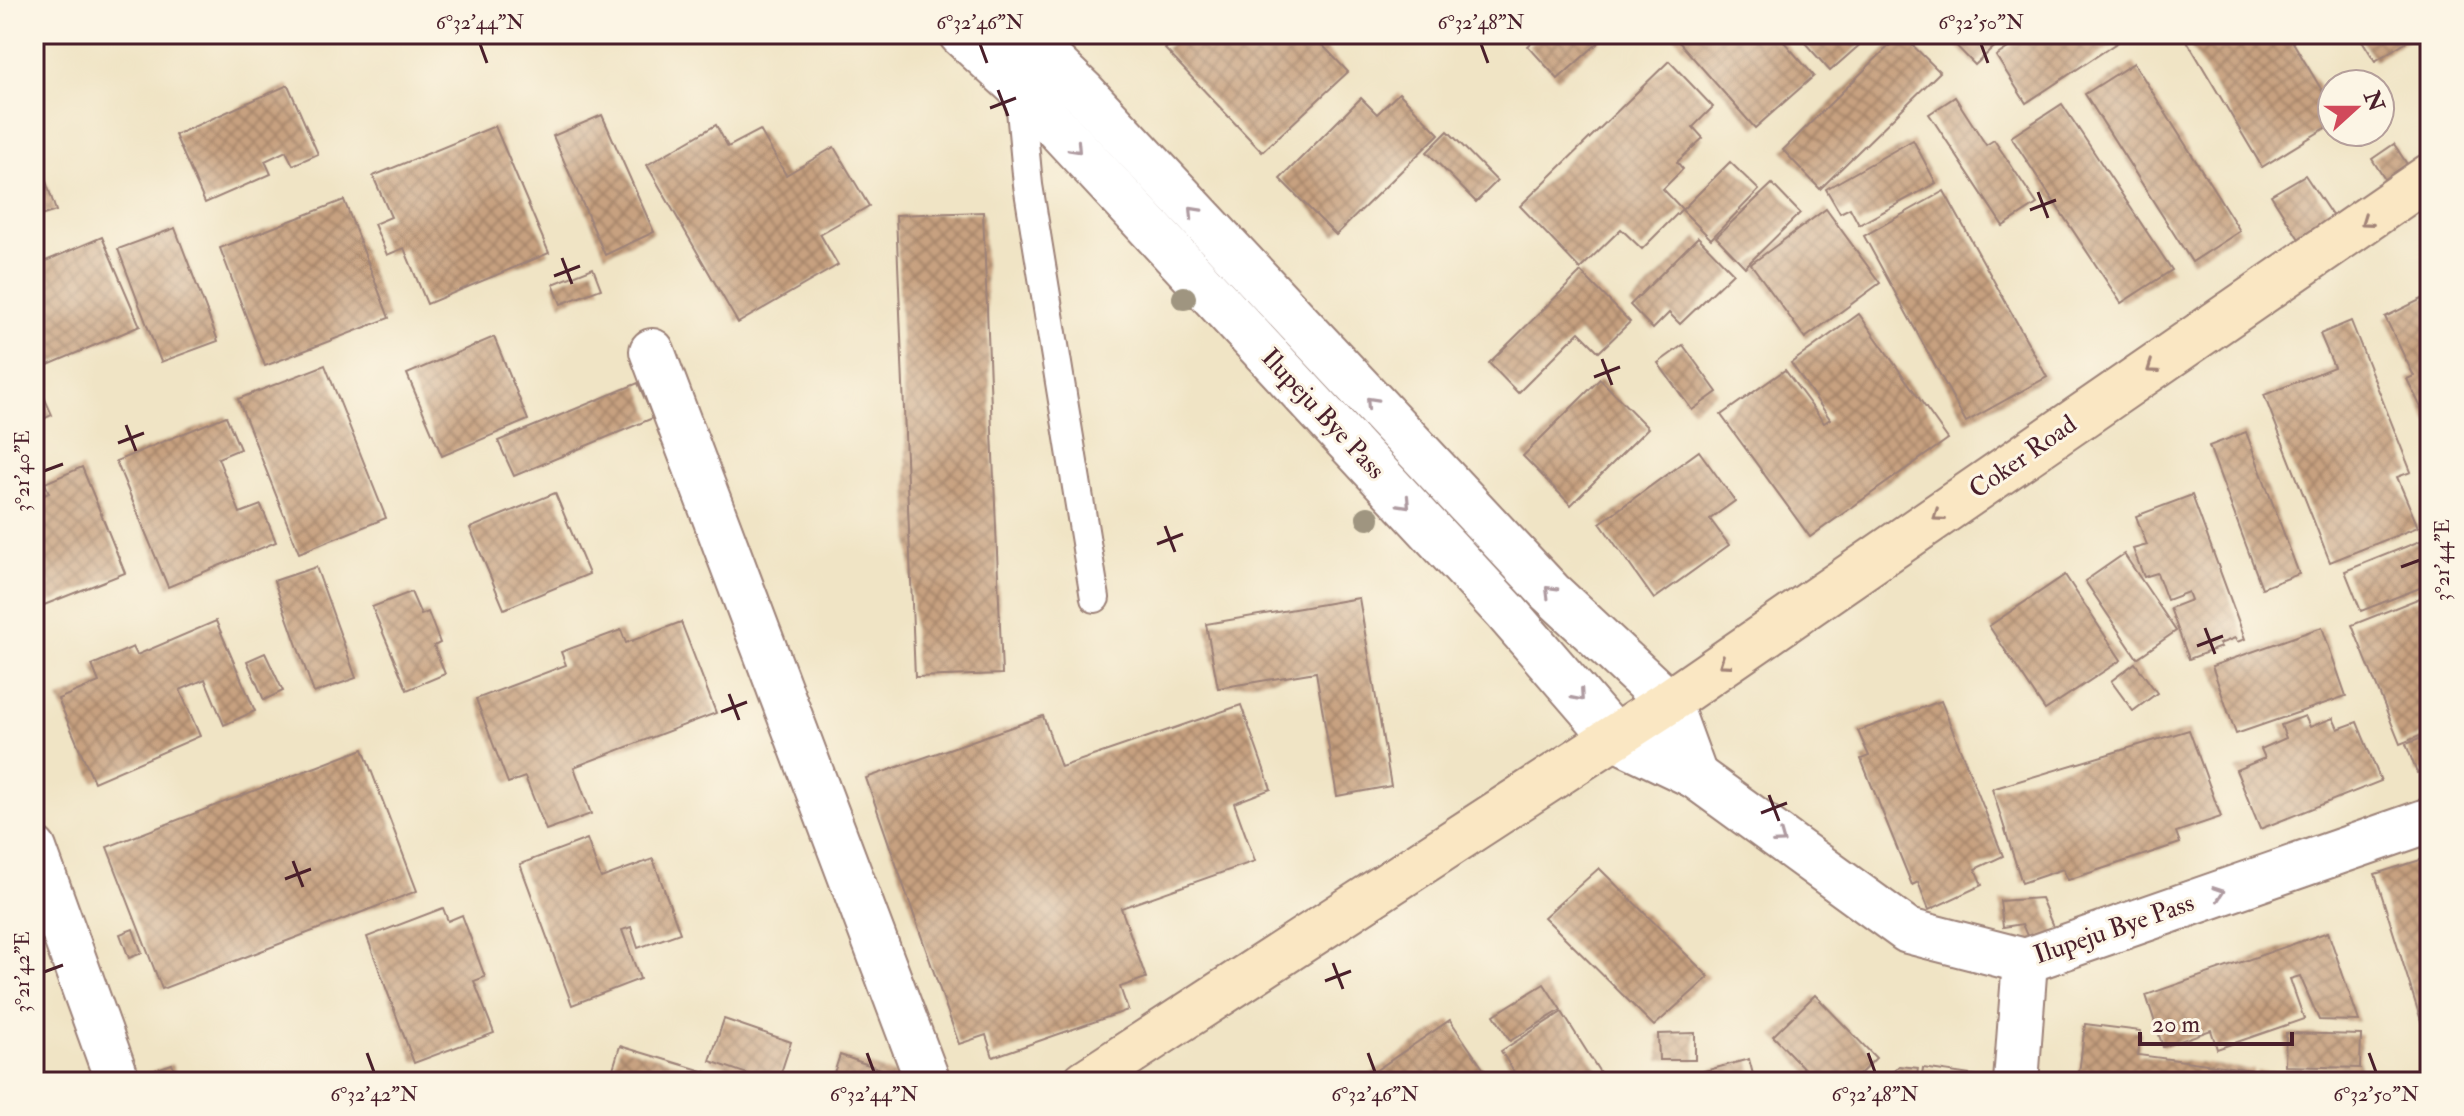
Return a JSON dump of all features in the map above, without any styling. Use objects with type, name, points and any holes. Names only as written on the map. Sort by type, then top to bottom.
[{"type":"main road","name":"Coker Road","points":[[1085,1082],[1615,738],[2430,176]]},
{"type":"street","name":"Ilupeju Bye Pass","points":[[961,34],[1019,87],[1497,602],[1615,738],[1695,776],[1908,931],[2025,961],[2430,820]]},
{"type":"street","name":"Ilupeju Bye Pass","points":[[1023,34],[1082,91],[1550,592],[1668,702],[1695,776]]},
{"type":"street","points":[[652,351],[928,1082]]},
{"type":"street","points":[[34,849],[118,1082]]},
{"type":"street","points":[[2016,1082],[2025,961]]},
{"type":"lane","points":[[1019,87],[1028,185],[1095,598]]},
{"type":"building","points":[[1181,34],[1312,34],[1348,72],[1262,152],[1165,49]]},
{"type":"building","points":[[1541,34],[1608,34],[1558,79],[1528,46]]},
{"type":"building","points":[[1672,34],[1762,34],[1767,40],[1777,34],[1814,76],[1755,128]]},
{"type":"building","points":[[1797,34],[1872,34],[1830,71]]},
{"type":"building","points":[[1901,34],[1940,72],[1820,189],[1783,150]]},
{"type":"building","points":[[1945,34],[2008,34],[1975,65]]},
{"type":"building","points":[[2029,34],[2130,34],[2026,103],[1996,56]]},
{"type":"building","points":[[2183,34],[2288,34],[2316,80],[2316,134],[2262,167]]},
{"type":"building","points":[[2358,34],[2418,34],[2375,61]]},
{"type":"building","points":[[1669,61],[1713,107],[1693,127],[1703,138],[1677,162],[1683,169],[1663,189],[1682,209],[1642,249],[1621,229],[1580,269],[1520,206]]},
{"type":"building","points":[[2134,63],[2240,231],[2192,262],[2085,94]]},
{"type":"building","points":[[288,85],[318,154],[293,165],[286,151],[265,161],[271,174],[205,203],[175,135]]},
{"type":"building","points":[[1399,93],[1439,134],[1336,235],[1280,179],[1361,98],[1377,114]]},
{"type":"building","points":[[1955,97],[1986,145],[1994,140],[2037,204],[2003,226],[1929,114]]},
{"type":"building","points":[[2062,104],[2172,270],[2121,303],[2011,137]]},
{"type":"building","points":[[602,115],[654,232],[605,255],[553,136]]},
{"type":"building","points":[[716,125],[728,147],[760,130],[786,175],[834,147],[869,206],[820,234],[838,265],[738,323],[647,165]]},
{"type":"building","points":[[495,126],[549,253],[427,304],[404,248],[387,255],[374,224],[391,217],[373,176]]},
{"type":"building","points":[[1448,131],[1497,181],[1476,202],[1427,152]]},
{"type":"building","points":[[1913,140],[1936,183],[1859,225],[1850,208],[1840,213],[1826,189]]},
{"type":"building","points":[[34,146],[56,211],[34,218]]},
{"type":"building","points":[[2396,147],[2412,172],[2389,186],[2372,159],[2388,148]]},
{"type":"building","points":[[1730,162],[1759,190],[1711,239],[1682,210]]},
{"type":"building","points":[[2305,175],[2333,217],[2299,239],[2271,195]]},
{"type":"building","points":[[1772,184],[1800,213],[1745,267],[1716,237]]},
{"type":"building","points":[[1944,191],[2047,377],[1966,422],[1864,236]]},
{"type":"building","points":[[344,200],[389,318],[265,366],[220,248]]},
{"type":"building","points":[[1826,209],[1880,283],[1805,338],[1751,264]]},
{"type":"building","points":[[983,212],[1002,674],[915,677],[896,215]]},
{"type":"building","points":[[175,228],[218,341],[161,362],[118,249]]},
{"type":"building","points":[[102,237],[140,326],[34,371],[34,266]]},
{"type":"building","points":[[1698,237],[1733,273],[1680,324],[1669,313],[1653,329],[1630,305]]},
{"type":"building","points":[[593,268],[601,289],[561,304],[553,284]]},
{"type":"building","points":[[1581,272],[1630,322],[1599,352],[1579,332],[1518,393],[1489,363]]},
{"type":"building","points":[[2430,295],[2430,426],[2407,379],[2414,376],[2385,317]]},
{"type":"building","points":[[1859,314],[1948,439],[1810,537],[1721,415],[1785,370],[1824,423],[1830,419],[1791,363]]},
{"type":"building","points":[[2351,321],[2411,472],[2397,477],[2418,527],[2330,562],[2264,395],[2334,367],[2320,334]]},
{"type":"building","points":[[494,337],[528,420],[442,456],[407,374]]},
{"type":"building","points":[[1683,345],[1717,392],[1692,410],[1658,363]]},
{"type":"building","points":[[325,365],[386,518],[299,553],[238,399]]},
{"type":"building","points":[[34,374],[52,415],[34,423]]},
{"type":"building","points":[[1600,379],[1648,428],[1571,505],[1523,456]]},
{"type":"building","points":[[638,383],[653,418],[514,476],[498,441]]},
{"type":"building","points":[[226,416],[240,449],[218,458],[240,513],[261,505],[276,542],[168,587],[116,461]]},
{"type":"building","points":[[2246,432],[2299,574],[2262,588],[2209,446]]},
{"type":"building","points":[[1699,451],[1735,501],[1710,519],[1729,545],[1654,599],[1600,523]]},
{"type":"building","points":[[82,467],[125,573],[34,609],[34,529],[43,525],[34,499],[49,493],[45,483]]},
{"type":"building","points":[[555,493],[589,574],[504,609],[470,528]]},
{"type":"building","points":[[2192,495],[2245,639],[2237,642],[2235,638],[2189,659],[2170,608],[2191,600],[2188,592],[2167,600],[2157,573],[2144,577],[2133,549],[2147,545],[2136,516]]},
{"type":"building","points":[[2430,537],[2430,584],[2361,611],[2345,571]]},
{"type":"building","points":[[2124,554],[2176,631],[2137,658],[2085,581]]},
{"type":"building","points":[[316,567],[356,678],[314,693],[274,581]]},
{"type":"building","points":[[2065,575],[2121,660],[2045,710],[1989,626]]},
{"type":"building","points":[[411,592],[421,615],[428,612],[440,643],[434,646],[445,674],[407,690],[372,607]]},
{"type":"building","points":[[2430,594],[2430,732],[2400,744],[2352,625]]},
{"type":"building","points":[[1359,598],[1391,786],[1337,796],[1316,672],[1218,688],[1206,624]]},
{"type":"building","points":[[216,621],[255,711],[224,725],[205,679],[180,690],[200,736],[94,782],[58,699],[99,682],[92,665],[133,647],[137,655]]},
{"type":"building","points":[[681,622],[716,713],[574,767],[591,814],[546,830],[525,777],[508,783],[476,699],[566,665],[561,652],[621,630],[626,643]]},
{"type":"building","points":[[2322,627],[2346,696],[2236,734],[2212,666]]},
{"type":"building","points":[[265,653],[283,691],[264,700],[247,661]]},
{"type":"building","points":[[2135,663],[2157,693],[2133,711],[2111,681]]},
{"type":"building","points":[[1941,701],[2003,856],[1975,869],[1982,885],[1929,910],[1918,882],[1912,885],[1861,759],[1869,756],[1858,731]]},
{"type":"building","points":[[1241,705],[1271,789],[1234,803],[1255,861],[1121,908],[1146,978],[1120,987],[1128,1010],[993,1057],[986,1035],[959,1044],[866,778],[1043,716],[1061,767]]},
{"type":"building","points":[[2305,716],[2310,727],[2333,718],[2338,729],[2357,722],[2381,781],[2260,829],[2236,770],[2265,758],[2261,749],[2286,738],[2281,725]]},
{"type":"building","points":[[2189,730],[2221,817],[2176,832],[2180,843],[2068,880],[2063,869],[2022,883],[1992,789]]},
{"type":"building","points":[[2430,735],[2430,768],[2417,773],[2406,744]]},
{"type":"building","points":[[363,749],[417,891],[162,989],[107,847]]},
{"type":"building","points":[[587,839],[601,878],[653,859],[680,933],[638,948],[631,927],[622,930],[640,979],[572,1005],[520,864]]},
{"type":"building","points":[[2430,857],[2430,1028],[2424,1030],[2375,874]]},
{"type":"building","points":[[1599,868],[1709,977],[1654,1026],[1544,917]]},
{"type":"building","points":[[2041,898],[2060,943],[2031,945],[2022,924],[2003,927],[2000,901]]},
{"type":"building","points":[[443,908],[448,921],[462,915],[485,977],[474,981],[494,1033],[414,1063],[367,937]]},
{"type":"building","points":[[133,929],[142,953],[129,958],[120,934]]},
{"type":"building","points":[[2328,932],[2359,1021],[2319,1020],[2300,976],[2290,979],[2304,1019],[2217,1049],[2211,1030],[2163,1047],[2146,995]]},
{"type":"building","points":[[1544,984],[1561,1010],[1510,1041],[1494,1015]]},
{"type":"building","points":[[1815,995],[1876,1058],[1852,1082],[1817,1082],[1773,1036]]},
{"type":"building","points":[[1562,1012],[1606,1082],[1520,1082],[1501,1051]]},
{"type":"building","points":[[724,1019],[791,1042],[778,1082],[710,1061]]},
{"type":"building","points":[[1450,1020],[1492,1082],[1359,1082]]},
{"type":"building","points":[[2085,1024],[2141,1031],[2138,1055],[2254,1070],[2252,1082],[2115,1082],[2116,1079],[2079,1074]]},
{"type":"building","points":[[1695,1033],[1695,1060],[1659,1060],[1658,1034]]},
{"type":"building","points":[[2286,1033],[2361,1035],[2360,1068],[2285,1066]]},
{"type":"building","points":[[620,1046],[736,1081],[736,1082],[609,1082]]},
{"type":"building","points":[[840,1055],[918,1082],[831,1082]]},
{"type":"building","points":[[1749,1059],[1755,1082],[1668,1082],[1668,1081]]},
{"type":"building","points":[[172,1064],[179,1082],[146,1082],[143,1074]]},
{"type":"building","points":[[1899,1066],[1918,1068],[1916,1082],[1884,1082]]},
{"type":"building","points":[[1923,1068],[2005,1080],[2005,1082],[1921,1082]]},
{"type":"building","points":[[2257,1071],[2406,1080],[2406,1082],[2256,1082]]}]
